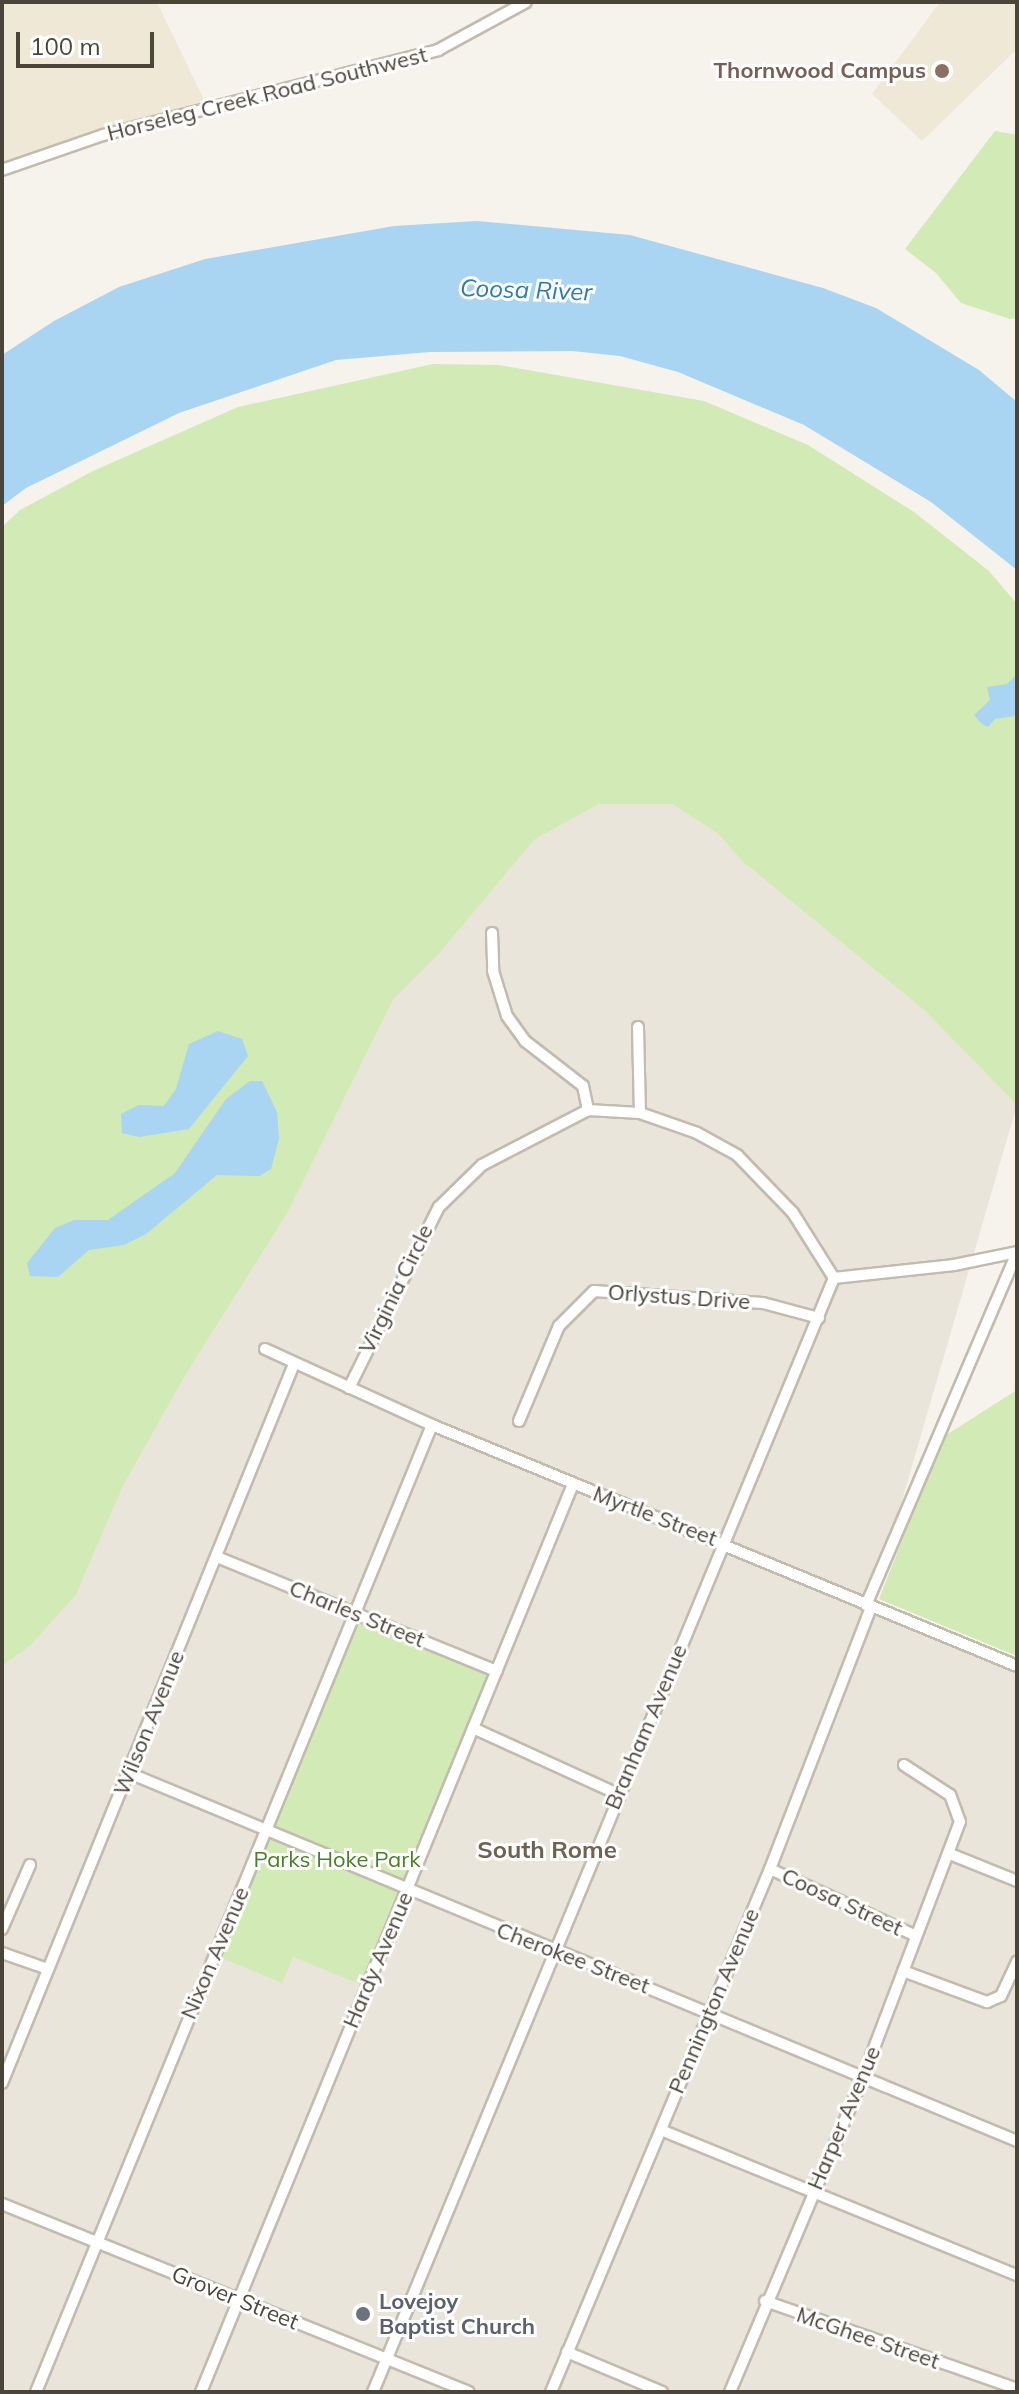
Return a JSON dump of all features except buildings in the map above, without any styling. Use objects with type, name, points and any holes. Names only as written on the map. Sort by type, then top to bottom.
[{"type":"street","name":"Horseleg Creek Road Southwest","points":[[2,170],[103,135],[438,50],[526,2]]},
{"type":"street","points":[[492,933],[493,971],[507,1016],[532,1048],[583,1086],[588,1110],[640,1113],[697,1133],[737,1155],[793,1213],[834,1278],[954,1265],[1017,1253]]},
{"type":"street","points":[[638,1027],[640,1113]]},
{"type":"street","name":"Virginia Circle","points":[[349,1388],[439,1207],[482,1165],[588,1110]]},
{"type":"street","name":"Pennington Avenue","points":[[551,2392],[770,1869],[868,1606],[1017,1253]]},
{"type":"street","name":"Branham Avenue","points":[[373,2392],[834,1278]]},
{"type":"street","name":"Orlystus Drive","points":[[519,1421],[559,1326],[594,1291],[763,1303],[819,1318]]},
{"type":"street","name":"Myrtle Street","points":[[265,1349],[432,1425],[1017,1666]]},
{"type":"street","name":"Wilson Avenue","points":[[2,2083],[294,1364]]},
{"type":"street","name":"Nixon Avenue","points":[[36,2392],[432,1425]]},
{"type":"street","name":"Hardy Avenue","points":[[201,2392],[573,1484]]},
{"type":"street","name":"Charles Street","points":[[217,1557],[497,1671]]},
{"type":"street","points":[[473,1728],[618,1794]]},
{"type":"street","name":"Harper Avenue","points":[[730,2392],[765,2301],[863,2077],[914,1935],[954,1842],[959,1808],[950,1795],[904,1765]]},
{"type":"street","name":"Cherokee Street","points":[[129,1773],[265,1833],[553,1952],[709,2011],[1017,2141]]},
{"type":"street","points":[[950,1854],[1017,1881]]},
{"type":"street","points":[[2,1929],[30,1865]]},
{"type":"street","name":"Coosa Street","points":[[770,1869],[914,1935]]},
{"type":"street","points":[[2,1953],[48,1969]]},
{"type":"street","name":"Coosa Street","points":[[903,1971],[987,2002],[1001,1996],[1017,1961]]},
{"type":"street","points":[[661,2130],[1017,2275]]},
{"type":"street","name":"Grover Street","points":[[2,2204],[97,2245],[387,2357],[469,2392]]},
{"type":"street","name":"McGhee Street","points":[[765,2301],[1017,2389]]},
{"type":"street","points":[[567,2352],[662,2392]]},
{"type":"shaded area","points":[[2,2],[157,2],[205,102],[74,138],[2,165]]},
{"type":"shaded area","name":"Thornwood Campus","points":[[940,2],[1017,2],[1017,49],[922,141],[872,94]]},
{"type":"shaded area","points":[[599,804],[672,804],[717,833],[743,862],[924,1010],[1017,1105],[871,1607],[1017,1666],[1017,2392],[2,2392],[2,1666],[30,1646],[76,1595],[123,1486],[185,1376],[288,1212],[393,1000],[438,955],[534,840]]},
{"type":"green space","points":[[995,131],[1017,135],[1017,318],[1010,319],[961,303],[936,273],[905,249]]},
{"type":"green space","points":[[433,364],[499,365],[704,401],[808,445],[914,512],[989,571],[1017,604],[1017,1105],[924,1010],[743,862],[717,833],[672,804],[599,804],[534,840],[438,955],[393,1000],[288,1212],[185,1376],[123,1486],[76,1595],[30,1646],[2,1666],[2,527],[20,510],[93,471],[238,407]]},
{"type":"green space","points":[[1017,1390],[1017,1656],[879,1599],[943,1437]]},
{"type":"green space","name":"Parks Hoke Park","points":[[357,1613],[497,1671],[367,1987],[293,1957],[282,1983],[215,1955]]},
{"type":"water","name":"Coosa River","points":[[477,221],[630,235],[823,288],[876,308],[979,370],[1017,402],[1017,570],[931,502],[804,425],[678,372],[620,356],[572,351],[430,352],[336,360],[179,413],[26,488],[2,506],[2,355],[54,321],[119,287],[205,259],[394,226]]},
{"type":"water","points":[[1017,674],[1015,716],[995,719],[988,727],[982,724],[974,715],[990,700],[987,687],[1007,684]]},
{"type":"water","points":[[218,1031],[242,1039],[248,1056],[189,1129],[139,1137],[122,1133],[121,1114],[139,1105],[164,1106],[176,1089],[189,1044]]},
{"type":"water","points":[[250,1081],[262,1081],[277,1112],[279,1139],[271,1169],[259,1176],[217,1175],[146,1234],[124,1245],[89,1250],[58,1277],[30,1276],[27,1263],[55,1228],[74,1220],[108,1220],[175,1173],[226,1099]]},
{"type":"place","name":"Thornwood Campus","points":[[942,71]]},
{"type":"place","name":"Lovejoy Baptist Church","points":[[363,2314]]},
{"type":"district","name":"South Rome","points":[[547,1850]]}]
